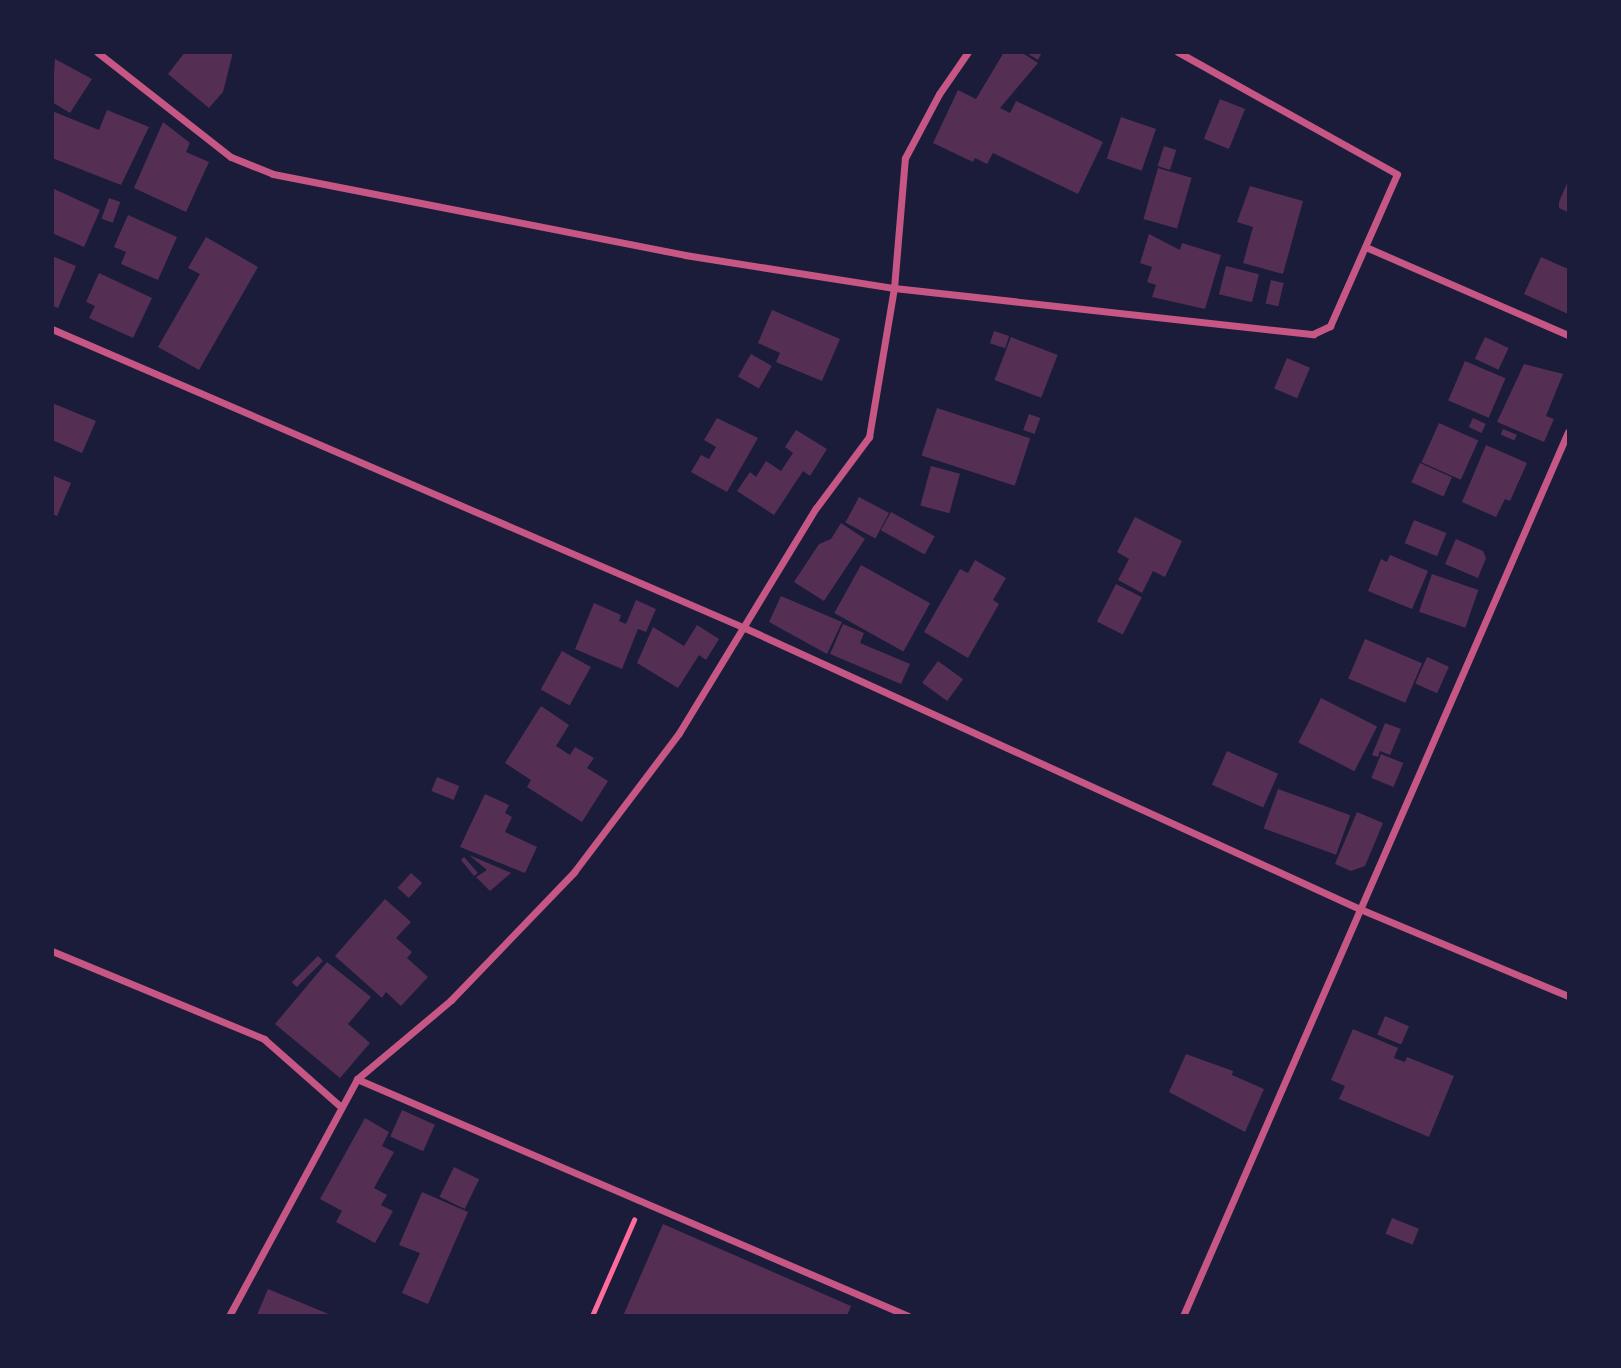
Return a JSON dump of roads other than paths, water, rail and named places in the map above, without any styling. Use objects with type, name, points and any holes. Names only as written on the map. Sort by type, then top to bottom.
[{"type":"street","points":[[97,52],[231,157],[273,174],[685,255],[894,288],[1313,334],[1330,326],[1368,248],[1397,174],[1178,52]]},
{"type":"street","points":[[229,1315],[357,1079],[451,1000],[574,873],[678,733],[745,628],[816,508],[869,437],[894,288],[905,158],[939,94],[968,52]]},
{"type":"street","points":[[1368,248],[1569,335]]},
{"type":"street","points":[[52,329],[745,628],[1360,909],[1569,996]]},
{"type":"street","points":[[1183,1315],[1569,432]]},
{"type":"street","points":[[52,951],[264,1039],[340,1106]]},
{"type":"street","points":[[357,1079],[908,1315]]}]
